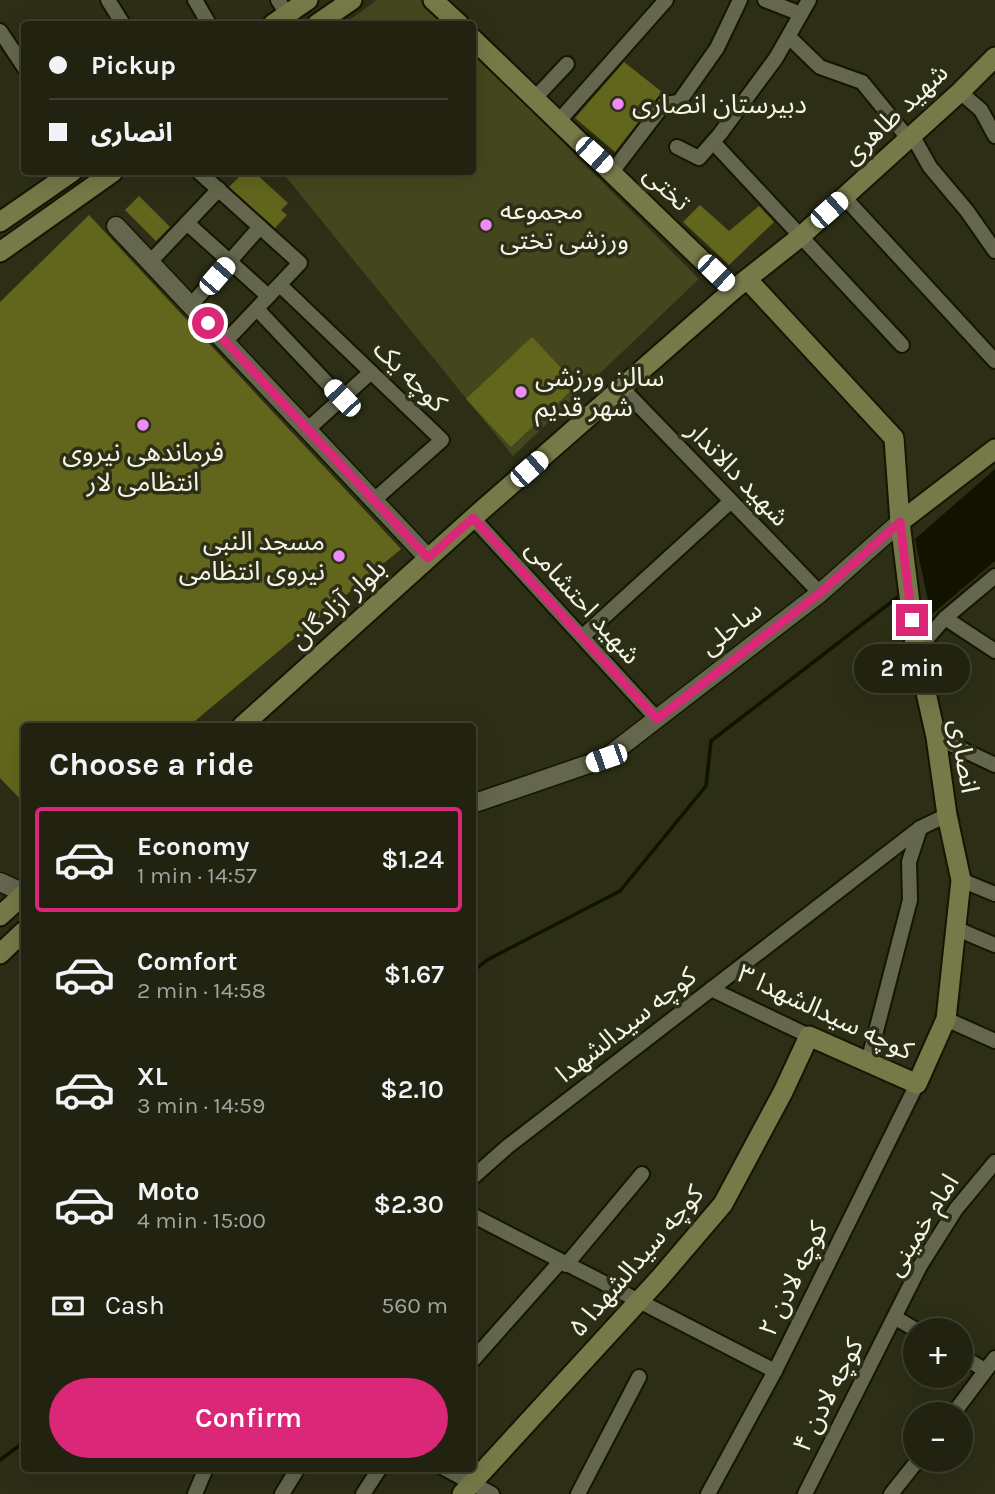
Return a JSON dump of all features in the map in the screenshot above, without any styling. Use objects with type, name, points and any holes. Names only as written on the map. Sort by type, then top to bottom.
[{"type":"main road","points":[[279,13],[308,0]]},
{"type":"main road","points":[[321,21],[352,0]]},
{"type":"main road","points":[[433,0],[456,21]]},
{"type":"main road","name":"تختی","points":[[476,42],[612,172],[740,284]]},
{"type":"main road","name":"شهید طاهری","points":[[740,284],[800,237],[995,57]]},
{"type":"main road","points":[[0,222],[68,175]]},
{"type":"main road","points":[[0,252],[109,175]]},
{"type":"main road","name":"بلوار آزادگان","points":[[245,723],[740,284]]},
{"type":"main road","name":"انصاری","points":[[740,284],[894,438],[900,522],[915,648],[936,737],[947,815],[961,880],[946,1019],[917,1084]]},
{"type":"main road","name":"ساحلی","points":[[900,522],[995,449]]},
{"type":"main road","name":"بلوار آزادگان","points":[[238,723],[261,707]]},
{"type":"main road","points":[[0,916],[21,896]]},
{"type":"main road","points":[[0,954],[21,933]]},
{"type":"main road","name":"کوچه سیدالشهدا ۳","points":[[809,1036],[917,1084]]},
{"type":"main road","name":"کوچه سیدالشهدا ۵","points":[[467,1489],[638,1302],[723,1203],[783,1092],[809,1036]]},
{"type":"street","points":[[108,0],[121,21]]},
{"type":"street","points":[[195,0],[207,21]]},
{"type":"street","points":[[558,122],[666,0]]},
{"type":"street","points":[[612,172],[664,104],[679,102],[717,48],[740,0]]},
{"type":"street","points":[[765,0],[801,15]]},
{"type":"street","points":[[677,147],[699,158],[789,37],[809,0]]},
{"type":"street","points":[[0,32],[21,63]]},
{"type":"street","points":[[789,37],[820,67],[862,82],[910,136],[930,167],[967,211],[995,251]]},
{"type":"street","points":[[535,98],[567,64]]},
{"type":"street","points":[[960,92],[981,110],[995,136]]},
{"type":"street","points":[[713,142],[902,345]]},
{"type":"street","points":[[203,175],[300,263],[225,342]]},
{"type":"street","points":[[150,262],[219,189]]},
{"type":"street","points":[[844,197],[995,361]]},
{"type":"street","points":[[187,223],[268,296]]},
{"type":"street","points":[[116,226],[428,558]]},
{"type":"street","points":[[191,305],[260,227]]},
{"type":"street","name":"کوچه یک","points":[[279,285],[442,440],[374,500]]},
{"type":"street","points":[[257,309],[342,398]]},
{"type":"street","points":[[308,429],[371,372]]},
{"type":"street","name":"شهید دالاندار","points":[[622,388],[820,593]]},
{"type":"street","points":[[582,637],[730,502]]},
{"type":"street","name":"شهید احتشامی","points":[[473,518],[657,719]]},
{"type":"street","name":"ساحلی","points":[[476,803],[606,758],[820,593],[900,522]]},
{"type":"street","points":[[915,648],[945,618],[995,576]]},
{"type":"street","points":[[945,618],[995,651]]},
{"type":"street","points":[[936,737],[995,765]]},
{"type":"street","name":"کوچه سیدالشهدا","points":[[476,1175],[920,828],[947,815]]},
{"type":"street","points":[[868,1062],[910,900],[909,862],[920,828]]},
{"type":"street","points":[[961,880],[995,894]]},
{"type":"street","points":[[0,881],[21,892]]},
{"type":"street","points":[[957,929],[995,945]]},
{"type":"street","name":"کوچه سیدالشهدا ۳","points":[[711,989],[809,1036]]},
{"type":"street","points":[[946,1019],[995,1041]]},
{"type":"street","name":"کوچه لادن ۲","points":[[708,1494],[775,1371],[917,1084]]},
{"type":"street","name":"امام خمینی","points":[[896,1318],[920,1266],[956,1209],[995,1162]]},
{"type":"street","points":[[476,1357],[642,1174]]},
{"type":"street","points":[[476,1217],[775,1371]]},
{"type":"street","points":[[896,1318],[903,1322]]},
{"type":"street","name":"کوچه لادن ۴","points":[[805,1494],[896,1318]]},
{"type":"street","points":[[962,1402],[995,1358]]},
{"type":"street","points":[[973,1363],[985,1370]]},
{"type":"street","points":[[578,1494],[639,1377]]},
{"type":"street","points":[[195,1494],[204,1472]]},
{"type":"street","points":[[282,1494],[296,1472]]},
{"type":"street","points":[[363,1494],[377,1472]]},
{"type":"street","points":[[448,1472],[467,1489],[492,1494]]},
{"type":"street","points":[[891,1494],[908,1472]]},
{"type":"green space","points":[[377,0],[421,0],[443,21],[348,21]]},
{"type":"green space","name":"مجموعه ورزشی تختی","points":[[476,55],[699,279],[513,456],[284,175],[476,175]]},
{"type":"shaded area","points":[[995,469],[995,561],[931,615],[915,539]]},
{"type":"building","name":"دبیرستان انصاری","points":[[624,62],[662,92],[615,152],[575,118]]},
{"type":"building","points":[[241,175],[257,175],[288,203],[281,210],[287,215],[275,228],[229,187]]},
{"type":"building","points":[[139,196],[170,227],[156,241],[125,210]]},
{"type":"building","points":[[700,205],[729,231],[759,206],[774,222],[729,265],[683,222]]},
{"type":"building","name":"فرماندهی نیروی انتظامی لار","points":[[89,215],[401,549],[193,723],[21,723],[21,800],[0,778],[0,302]]},
{"type":"building","name":"سالن ورزشی شهر قدیم","points":[[532,337],[577,385],[511,447],[466,399]]},
{"type":"waterway","points":[[476,969],[487,960],[620,891],[706,786],[711,741],[903,593]]},
{"type":"waterway","points":[[0,1460],[21,1444]]},
{"type":"place","name":"دبیرستان انصاری","points":[[618,104]]},
{"type":"place","name":"مجموعه ورزشی تختی","points":[[486,225]]},
{"type":"place","name":"سالن ورزشی شهر قدیم","points":[[521,392]]},
{"type":"place","name":"فرماندهی نیروی انتظامی لار","points":[[143,425]]},
{"type":"place","name":"مسجد النبی نیروی انتظامی","points":[[339,556]]},
{"type":"route","points":[[208,323],[428,558],[473,518],[657,719],[820,593],[900,522],[912,620]]}]
